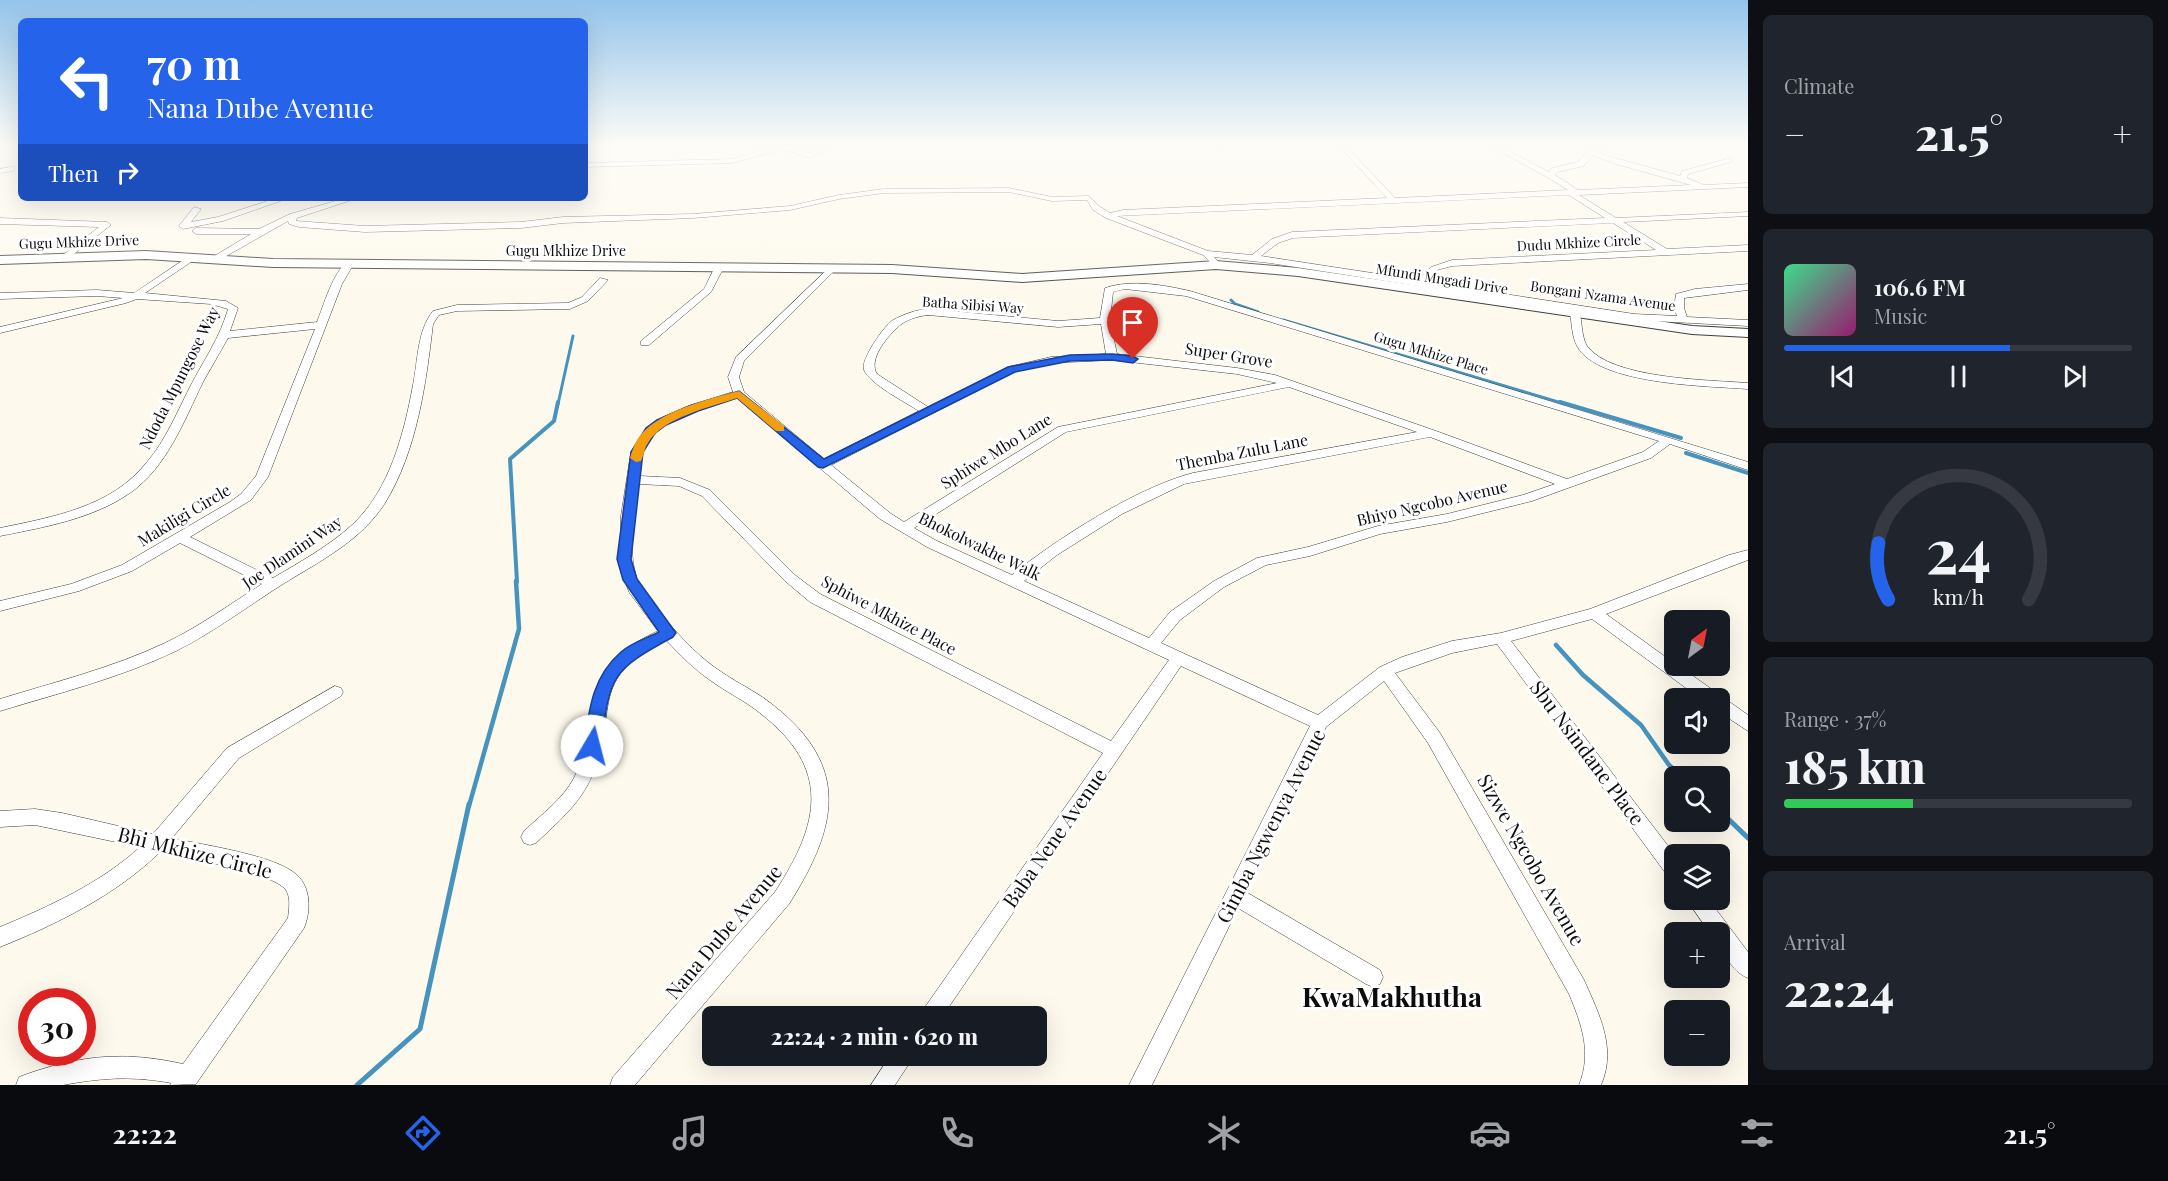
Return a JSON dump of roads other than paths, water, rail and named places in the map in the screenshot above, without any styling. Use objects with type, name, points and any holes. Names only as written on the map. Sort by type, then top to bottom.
[{"type":"street","name":"Bongani Nzama Avenue","points":[[293,216],[292,222],[298,224],[355,229],[521,225],[562,220],[693,216],[775,210],[841,197]]},
{"type":"street","name":"Bongani Nzama Avenue","points":[[1041,197],[1052,199],[1089,198],[1096,208],[1108,216],[1206,253],[1254,258],[1634,316],[1684,321],[1748,323]]},
{"type":"street","points":[[1391,197],[1394,200]]},
{"type":"street","points":[[1108,216],[1124,212],[1481,197]]},
{"type":"street","points":[[1580,197],[1665,252]]},
{"type":"street","points":[[183,226],[220,219],[276,201]]},
{"type":"street","points":[[214,260],[279,221],[344,201]]},
{"type":"street","points":[[183,226],[196,209]]},
{"type":"street","points":[[1254,258],[1275,241],[1292,236],[1748,214]]},
{"type":"street","points":[[0,221],[107,225],[66,257]]},
{"type":"street","points":[[183,226],[183,230],[189,231],[260,232]]},
{"type":"street","name":"Dudu Mkhize Circle","points":[[1420,283],[1429,270],[1437,265],[1452,263],[1748,248]]},
{"type":"street","points":[[1206,253],[1215,265]]},
{"type":"street","name":"Gugu Mkhize Drive","points":[[0,260],[136,255],[348,265],[917,270],[1022,278],[1131,270]]},
{"type":"street","points":[[0,330],[110,305],[135,296],[191,258]]},
{"type":"street","name":"Makiligi Circle","points":[[0,606],[74,588],[127,568],[235,506],[246,497],[258,482],[337,284],[348,265]]},
{"type":"street","name":"Mfundi Mngadi Drive","points":[[1131,270],[1215,265],[1288,271],[1692,330],[1748,333]]},
{"type":"street","points":[[645,343],[701,297],[719,267]]},
{"type":"street","points":[[739,394],[733,384],[732,376],[740,359],[831,269]]},
{"type":"street","points":[[1131,270],[1133,286]]},
{"type":"street","name":"Joe Dlamini Way","points":[[0,705],[114,670],[156,654],[188,638],[348,537],[367,518],[380,500],[400,457],[421,368],[428,324],[433,316],[445,310],[457,308],[570,306],[585,299],[603,280]]},
{"type":"street","name":"Gugu Mkhize Place","points":[[1105,321],[1106,294],[1113,287],[1133,286],[1196,295],[1251,314],[1748,466]]},
{"type":"street","points":[[1684,321],[1679,308],[1679,296],[1695,292],[1748,287]]},
{"type":"street","points":[[0,296],[81,293],[135,296]]},
{"type":"street","name":"Ndoda Mpungose Way","points":[[0,532],[81,512],[141,478],[159,453],[223,335],[233,308],[230,305],[135,296]]},
{"type":"street","name":"Batha Sibisi Way","points":[[926,411],[873,376],[868,368],[869,358],[885,335],[904,317],[928,312],[1058,324],[1105,321]]},
{"type":"street","points":[[1575,314],[1582,346],[1593,358],[1604,365],[1626,373],[1645,376],[1748,386]]},
{"type":"street","points":[[1105,321],[1112,357]]},
{"type":"street","points":[[223,335],[320,326]]},
{"type":"street","name":"Super Grove","points":[[823,465],[996,376],[1026,365],[1070,358],[1112,357],[1257,373],[1432,433],[1565,483]]},
{"type":"street","name":"Sphiwe Mbo Lane","points":[[904,528],[1062,429],[1289,383]]},
{"type":"street","name":"Bhokolwakhe Walk","points":[[739,394],[885,516],[932,544],[1320,723]]},
{"type":"street","name":"Nana Dube Avenue","points":[[621,1085],[783,898],[813,848],[820,817],[822,798],[808,748],[790,727],[703,667],[668,633],[630,580],[624,559],[637,452],[650,431],[662,422],[685,412],[739,394]]},
{"type":"street","name":"Themba Zulu Lane","points":[[1013,582],[1062,546],[1126,506],[1171,484],[1432,433]]},
{"type":"street","name":"Bhiyo Ngcobo Avenue","points":[[1151,645],[1175,616],[1219,584],[1262,561],[1310,551],[1378,530],[1477,511],[1527,498],[1647,455],[1668,440]]},
{"type":"street","name":"Sphiwe Mkhize Place","points":[[633,480],[673,480],[698,488],[706,493],[790,578],[815,598],[1115,751]]},
{"type":"street","points":[[180,538],[274,584]]},
{"type":"street","name":"Gimba Ngwenya Avenue","points":[[1140,1085],[1320,723],[1385,671],[1407,661],[1452,647],[1501,638],[1594,613],[1748,555]]},
{"type":"street","points":[[1594,613],[1698,688]]},
{"type":"street","points":[[530,837],[574,793],[581,782],[592,746],[599,697],[608,676],[628,654],[668,633]]},
{"type":"street","name":"Sbu Nsindane Place","points":[[1501,638],[1664,856]]},
{"type":"street","name":"Baba Nene Avenue","points":[[938,1006],[1178,658]]},
{"type":"street","name":"Sizwe Ngcobo Avenue","points":[[1385,671],[1434,738],[1577,987],[1592,1024],[1598,1056],[1596,1074],[1590,1085]]},
{"type":"street","points":[[0,937],[53,915],[138,861],[157,843],[233,753],[335,693]]},
{"type":"street","points":[[1730,711],[1748,724]]},
{"type":"street","name":"Bhi Mkhize Circle","points":[[0,819],[35,817],[62,820],[282,874],[294,884],[301,902],[297,921],[185,1081]]},
{"type":"street","points":[[1234,896],[1373,977]]},
{"type":"street","points":[[1704,910],[1748,968]]},
{"type":"street","points":[[27,1085],[90,1066],[154,1067],[185,1081]]},
{"type":"street","points":[[882,1085],[896,1066]]},
{"type":"waterway","points":[[1231,300],[1235,304],[1258,312]]},
{"type":"waterway","points":[[1283,320],[1565,404]]},
{"type":"waterway","points":[[558,404],[573,336]]},
{"type":"waterway","points":[[517,582],[510,459],[554,421],[558,402]]},
{"type":"waterway","points":[[1560,402],[1681,438]]},
{"type":"waterway","points":[[1686,453],[1748,473]]},
{"type":"waterway","points":[[469,806],[519,629],[516,581]]},
{"type":"waterway","points":[[1556,645],[1583,675],[1641,725],[1670,766]]},
{"type":"waterway","points":[[357,1085],[420,1029],[469,804]]},
{"type":"waterway","points":[[1730,821],[1748,838]]},
{"type":"district","name":"KwaMakhutha","points":[[1392,998]]}]
